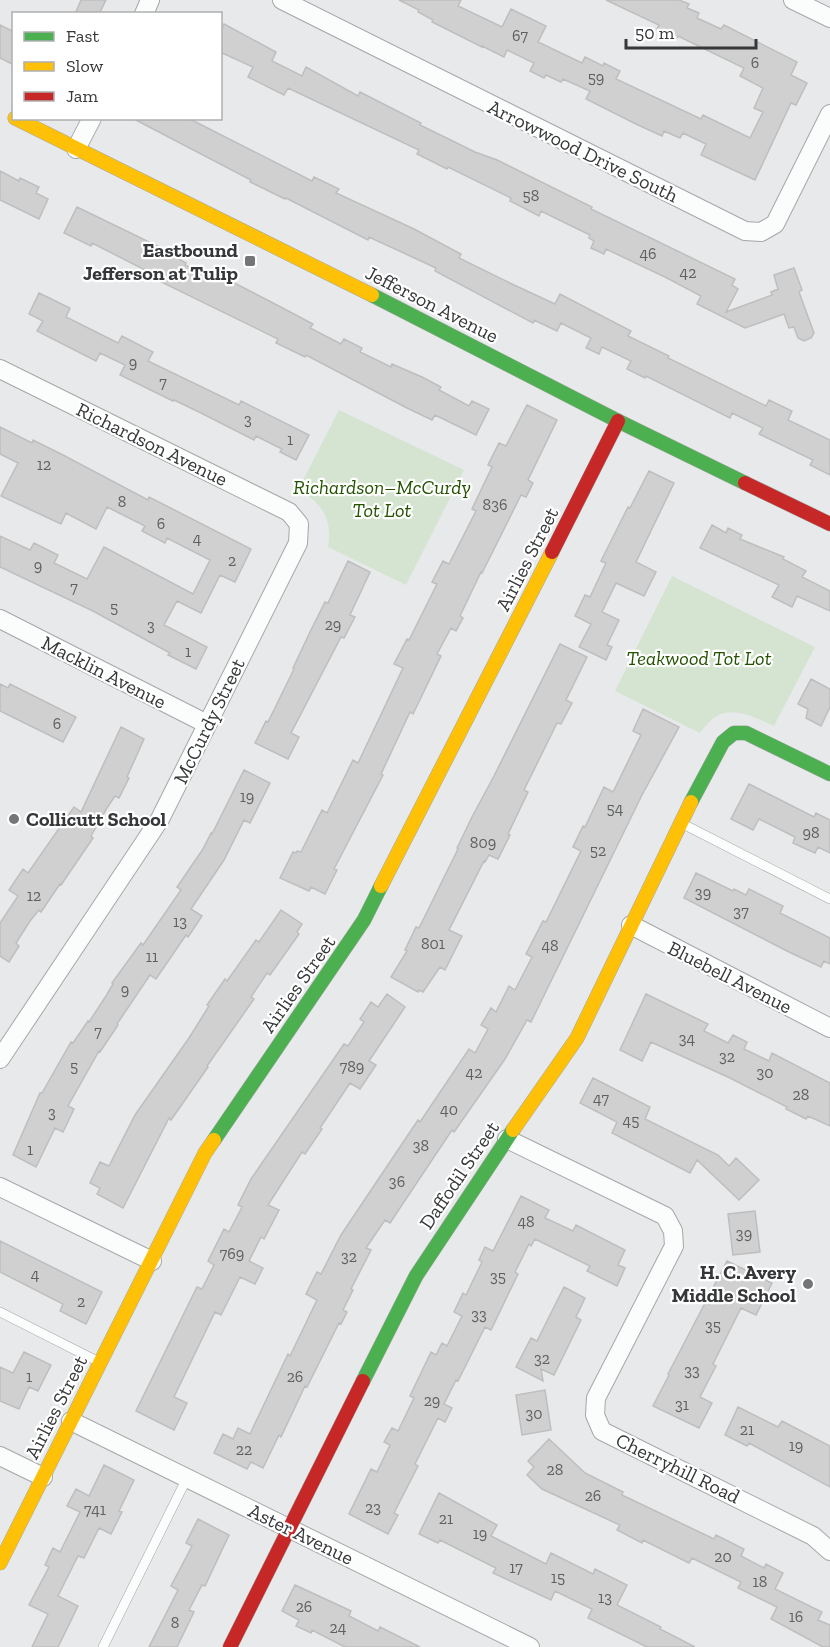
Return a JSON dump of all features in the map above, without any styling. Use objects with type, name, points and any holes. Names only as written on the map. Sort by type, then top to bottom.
[{"type":"street","name":"Arrowwood Drive South","points":[[282,0],[745,231],[761,232],[775,224],[830,114]]},
{"type":"street","points":[[793,0],[830,18]]},
{"type":"street","name":"Jefferson Avenue","points":[[18,120],[392,305],[618,421],[830,524]]},
{"type":"street","points":[[76,149],[91,120]]},
{"type":"street","name":"Richardson Avenue","points":[[0,369],[289,512],[299,524]]},
{"type":"street","name":"Airlies Street","points":[[0,1563],[205,1153],[364,920],[618,421]]},
{"type":"street","name":"McCurdy Street","points":[[0,1059],[160,819],[298,543],[299,524]]},
{"type":"street","name":"Macklin Avenue","points":[[0,620],[207,724]]},
{"type":"street","name":"Daffodil Street","points":[[230,1647],[416,1276],[577,1038],[680,822],[723,742],[734,733],[746,733],[830,774]]},
{"type":"street","name":"Bluebell Avenue","points":[[631,925],[830,1028]]},
{"type":"street","name":"Cherryhill Road","points":[[507,1139],[665,1216],[673,1231],[674,1246],[596,1398],[595,1414],[602,1431],[813,1536],[830,1551]]},
{"type":"street","points":[[0,1187],[152,1261]]},
{"type":"street","name":"Aster Avenue","points":[[71,1421],[530,1647]]},
{"type":"street","points":[[0,1456],[43,1477]]},
{"type":"lane","points":[[680,822],[830,899]]},
{"type":"lane","points":[[0,1312],[101,1363]]},
{"type":"lane","points":[[103,1647],[187,1478]]},
{"type":"green space","name":"Richardson–McCurdy Tot Lot","points":[[339,410],[464,470],[406,585],[328,547],[329,528],[324,513],[314,500],[298,490]]},
{"type":"green space","name":"Teakwood Tot Lot","points":[[672,576],[815,647],[774,726],[734,712],[717,716],[700,733],[615,691]]},
{"type":"building","points":[[81,0],[106,0],[100,12],[76,12]]},
{"type":"building","points":[[399,0],[461,0],[458,6],[502,27],[511,9],[546,26],[538,42],[582,63],[585,57],[603,66],[604,63],[620,71],[616,79],[701,119],[703,115],[750,138],[763,112],[754,108],[763,88],[740,76],[744,68],[678,36],[677,38],[657,29],[659,25],[606,0],[679,0],[689,4],[687,8],[699,13],[697,18],[721,29],[724,25],[797,62],[791,75],[807,83],[796,105],[791,103],[755,180],[701,155],[706,144],[683,133],[680,138],[664,131],[662,136],[638,125],[586,99],[590,91],[563,79],[561,82],[546,75],[544,78],[530,71],[534,63],[507,50],[504,57],[482,47],[432,22],[433,20],[418,12],[419,10]]},
{"type":"building","points":[[224,24],[276,52],[272,61],[302,76],[306,67],[358,96],[360,92],[421,123],[420,125],[475,152],[497,160],[735,279],[732,285],[738,289],[726,312],[772,295],[771,292],[778,289],[774,275],[794,268],[802,290],[799,292],[814,333],[811,338],[804,341],[798,338],[794,327],[789,328],[784,314],[745,328],[697,304],[701,296],[667,278],[606,249],[604,254],[591,248],[594,241],[589,238],[590,235],[541,211],[539,216],[510,201],[511,198],[417,154],[419,150],[288,88],[284,95],[248,77],[253,67],[222,53]]},
{"type":"building","points":[[0,25],[12,31],[12,64],[0,58]]},
{"type":"building","points":[[136,120],[192,120],[312,181],[314,177],[339,189],[336,193],[414,229],[461,254],[459,258],[514,285],[555,304],[560,294],[631,331],[628,336],[669,356],[668,358],[766,406],[769,400],[792,411],[788,420],[830,440],[830,475],[810,465],[813,460],[759,434],[763,428],[732,413],[730,418],[646,376],[645,378],[627,369],[631,361],[602,347],[599,354],[586,348],[591,338],[561,323],[557,331],[534,320],[533,323],[435,271],[436,268],[369,237],[368,240],[250,182],[251,180]]},
{"type":"building","points":[[0,171],[19,181],[20,178],[39,187],[36,193],[48,199],[39,219],[0,200]]},
{"type":"building","points":[[77,207],[180,257],[179,259],[186,263],[185,265],[216,281],[219,275],[275,304],[313,324],[310,328],[341,344],[344,339],[362,348],[360,352],[391,367],[392,364],[422,377],[441,387],[439,390],[469,406],[472,401],[489,409],[476,435],[435,415],[432,420],[407,408],[306,355],[305,357],[276,343],[278,339],[147,275],[149,272],[92,243],[91,246],[64,233]]},
{"type":"building","points":[[39,293],[70,308],[66,317],[118,343],[122,336],[153,352],[148,361],[239,405],[241,401],[309,435],[296,460],[280,452],[282,449],[256,436],[254,440],[120,375],[125,365],[100,353],[96,361],[37,331],[43,321],[29,314]]},
{"type":"building","points":[[527,405],[557,420],[528,480],[533,483],[526,497],[521,495],[481,572],[460,616],[463,618],[456,631],[451,628],[437,654],[441,656],[413,714],[410,712],[381,774],[383,775],[334,869],[337,870],[325,894],[311,887],[309,891],[280,878],[293,852],[301,852],[322,810],[327,813],[353,760],[358,763],[403,668],[394,664],[407,639],[409,640],[437,584],[432,582],[443,561],[449,564],[476,511],[472,509],[492,467],[488,465],[499,443],[506,446]]},
{"type":"building","points":[[0,427],[32,443],[33,440],[148,500],[149,497],[251,549],[235,582],[220,575],[201,613],[177,601],[164,625],[207,647],[196,669],[93,611],[0,567],[0,536],[30,550],[34,543],[58,555],[54,563],[87,579],[104,547],[193,594],[210,560],[167,538],[165,543],[142,531],[145,526],[107,507],[96,529],[66,513],[61,524],[1,496],[18,463],[0,454]]},
{"type":"building","points":[[649,471],[674,483],[636,562],[656,572],[644,596],[616,583],[602,612],[619,620],[607,645],[612,647],[606,660],[579,647],[591,624],[575,616],[585,595],[590,597],[606,563],[601,561]]},
{"type":"building","points":[[712,525],[726,533],[728,528],[742,535],[740,539],[784,557],[783,559],[806,571],[802,577],[830,591],[830,611],[797,596],[792,607],[772,597],[779,585],[700,548]]},
{"type":"building","points":[[348,561],[370,572],[350,615],[355,617],[344,638],[341,637],[291,733],[299,737],[288,759],[255,743],[266,721],[268,722],[310,632],[325,602],[328,603]]},
{"type":"building","points":[[560,644],[587,657],[566,700],[572,703],[561,724],[557,723],[524,790],[528,792],[498,859],[489,855],[484,861],[449,930],[462,936],[445,970],[440,967],[423,992],[419,990],[418,992],[391,977],[407,951],[405,950],[416,927],[419,928],[472,817]]},
{"type":"building","points":[[811,679],[830,689],[830,707],[821,726],[806,718],[808,709],[798,704]]},
{"type":"building","points":[[0,684],[8,688],[10,684],[76,717],[63,742],[0,711]]},
{"type":"building","points":[[643,709],[679,727],[642,795],[531,1022],[527,1020],[505,1059],[454,1132],[452,1130],[390,1223],[385,1220],[366,1248],[371,1250],[351,1289],[353,1290],[343,1310],[347,1312],[341,1324],[339,1323],[307,1387],[305,1386],[281,1437],[279,1435],[263,1468],[251,1462],[247,1469],[214,1453],[223,1434],[233,1439],[238,1428],[250,1434],[317,1300],[306,1294],[317,1272],[321,1274],[341,1235],[469,1049],[475,1053],[488,1029],[481,1025],[491,1008],[496,1012],[509,986],[515,990],[532,957],[526,954],[543,921],[546,922],[581,851],[573,847],[583,826],[585,827],[604,787],[613,792],[641,735],[633,731]]},
{"type":"building","points":[[121,727],[144,739],[127,777],[129,778],[119,798],[115,796],[107,808],[91,836],[93,838],[61,885],[41,912],[39,910],[30,921],[16,943],[19,946],[9,962],[0,956],[0,923],[18,896],[9,890],[23,869],[28,873],[74,807],[81,812]]},
{"type":"building","points":[[244,770],[270,783],[250,823],[244,820],[224,860],[191,909],[202,916],[156,979],[150,975],[99,1051],[68,1106],[74,1109],[63,1132],[55,1128],[36,1167],[13,1155],[40,1093],[71,1042],[73,1043],[89,1022],[112,983],[141,943],[143,945],[181,890],[177,887],[212,834]]},
{"type":"building","points":[[749,784],[814,817],[816,813],[830,820],[830,853],[818,847],[815,853],[793,843],[795,837],[759,819],[753,830],[731,819]]},
{"type":"building","points":[[696,873],[746,895],[749,889],[783,906],[780,913],[830,938],[830,964],[824,961],[821,967],[684,898]]},
{"type":"building","points":[[281,910],[302,924],[297,932],[299,934],[270,975],[267,973],[251,997],[254,999],[171,1120],[169,1118],[123,1208],[97,1194],[100,1188],[90,1183],[100,1162],[109,1166],[135,1115],[189,1038],[209,1006],[207,1005],[256,940],[259,942]]},
{"type":"building","points":[[387,994],[405,1007],[369,1061],[376,1065],[360,1089],[350,1083],[320,1128],[322,1129],[305,1154],[302,1152],[268,1205],[279,1210],[264,1239],[261,1237],[249,1261],[263,1268],[255,1284],[240,1277],[221,1315],[215,1312],[174,1397],[187,1403],[174,1430],[136,1411],[197,1287],[202,1289],[214,1265],[208,1261],[224,1229],[229,1232],[242,1207],[238,1205],[251,1179],[344,1044],[348,1046],[364,1022],[360,1019],[371,1002],[378,1007]]},
{"type":"building","points":[[646,994],[708,1024],[704,1031],[728,1043],[733,1035],[747,1042],[744,1049],[769,1061],[772,1053],[830,1083],[830,1126],[808,1116],[806,1119],[730,1078],[651,1042],[642,1061],[620,1050]]},
{"type":"building","points":[[593,1078],[650,1107],[645,1119],[718,1155],[729,1166],[736,1158],[759,1180],[739,1200],[697,1160],[690,1173],[612,1133],[617,1122],[580,1103]]},
{"type":"building","points":[[521,1196],[549,1210],[545,1218],[573,1231],[576,1225],[625,1250],[618,1265],[625,1268],[617,1286],[587,1271],[590,1266],[535,1239],[531,1246],[529,1244],[515,1272],[518,1274],[491,1330],[485,1327],[444,1404],[452,1408],[445,1422],[438,1418],[415,1464],[418,1466],[394,1513],[398,1515],[388,1534],[349,1514],[371,1469],[377,1472],[390,1445],[384,1442],[392,1428],[398,1431],[414,1398],[410,1396],[431,1352],[436,1355],[442,1343],[447,1346],[462,1316],[454,1312],[463,1293],[466,1295],[482,1262],[479,1260],[485,1247],[493,1251]]},
{"type":"building","points":[[755,1211],[760,1252],[733,1255],[728,1214]]},
{"type":"building","points":[[0,1241],[102,1292],[86,1324],[60,1311],[63,1304],[0,1272]]},
{"type":"building","points":[[727,1261],[772,1283],[756,1315],[741,1308],[713,1364],[716,1366],[700,1397],[712,1403],[699,1428],[653,1406]]},
{"type":"building","points":[[564,1287],[585,1298],[576,1317],[581,1320],[554,1375],[541,1369],[543,1381],[516,1367],[531,1338],[537,1341]]},
{"type":"building","points":[[24,1352],[51,1365],[38,1391],[29,1387],[19,1409],[0,1401],[0,1367],[13,1373]]},
{"type":"building","points":[[545,1390],[551,1430],[522,1435],[516,1395]]},
{"type":"building","points":[[738,1407],[778,1427],[782,1421],[830,1446],[830,1487],[749,1443],[747,1446],[725,1435]]},
{"type":"building","points":[[549,1439],[585,1473],[623,1492],[622,1495],[714,1539],[716,1535],[744,1549],[741,1556],[764,1568],[766,1564],[783,1573],[775,1589],[822,1612],[818,1620],[830,1625],[830,1647],[823,1647],[771,1619],[777,1607],[738,1588],[741,1582],[692,1558],[689,1563],[643,1540],[642,1543],[617,1530],[620,1525],[542,1489],[527,1475],[534,1467],[528,1461]]},
{"type":"building","points":[[104,1465],[134,1480],[119,1511],[122,1512],[111,1534],[99,1528],[84,1558],[78,1556],[58,1596],[78,1606],[58,1647],[32,1647],[48,1614],[29,1605],[49,1567],[45,1565],[53,1548],[60,1552],[80,1512],[67,1506],[76,1489],[89,1496]]},
{"type":"building","points":[[439,1493],[497,1525],[491,1536],[546,1564],[551,1553],[593,1574],[595,1569],[627,1585],[617,1605],[695,1647],[647,1647],[588,1618],[592,1609],[555,1591],[551,1600],[493,1573],[496,1568],[440,1540],[438,1543],[419,1534]]},
{"type":"building","points":[[198,1519],[229,1535],[205,1586],[202,1585],[189,1610],[194,1612],[177,1647],[149,1647],[178,1590],[171,1586],[192,1546],[186,1543]]},
{"type":"building","points":[[295,1585],[351,1611],[349,1616],[378,1631],[380,1627],[420,1647],[345,1647],[312,1630],[311,1633],[296,1626],[299,1620],[282,1611]]},
{"type":"traffic: fast","points":[[372,295],[745,483]]},
{"type":"traffic: fast","points":[[691,802],[723,742],[734,733],[746,733],[830,774]]},
{"type":"traffic: fast","points":[[214,1140],[364,920],[381,886]]},
{"type":"traffic: fast","points":[[363,1381],[416,1276],[513,1130]]},
{"type":"traffic: slow","points":[[19,120],[372,295]]},
{"type":"traffic: slow","points":[[381,886],[552,552]]},
{"type":"traffic: slow","points":[[513,1130],[577,1038],[691,802]]},
{"type":"traffic: slow","points":[[0,1563],[205,1153],[214,1140]]},
{"type":"traffic: jam","points":[[552,552],[618,421]]},
{"type":"traffic: jam","points":[[745,483],[830,524]]},
{"type":"traffic: jam","points":[[230,1647],[363,1381]]},
{"type":"place","name":"Eastbound Jefferson at Tulip","points":[[250,261]]},
{"type":"place","name":"Collicutt School","points":[[14,819]]},
{"type":"place","name":"H. C. Avery Middle School","points":[[808,1284]]}]
